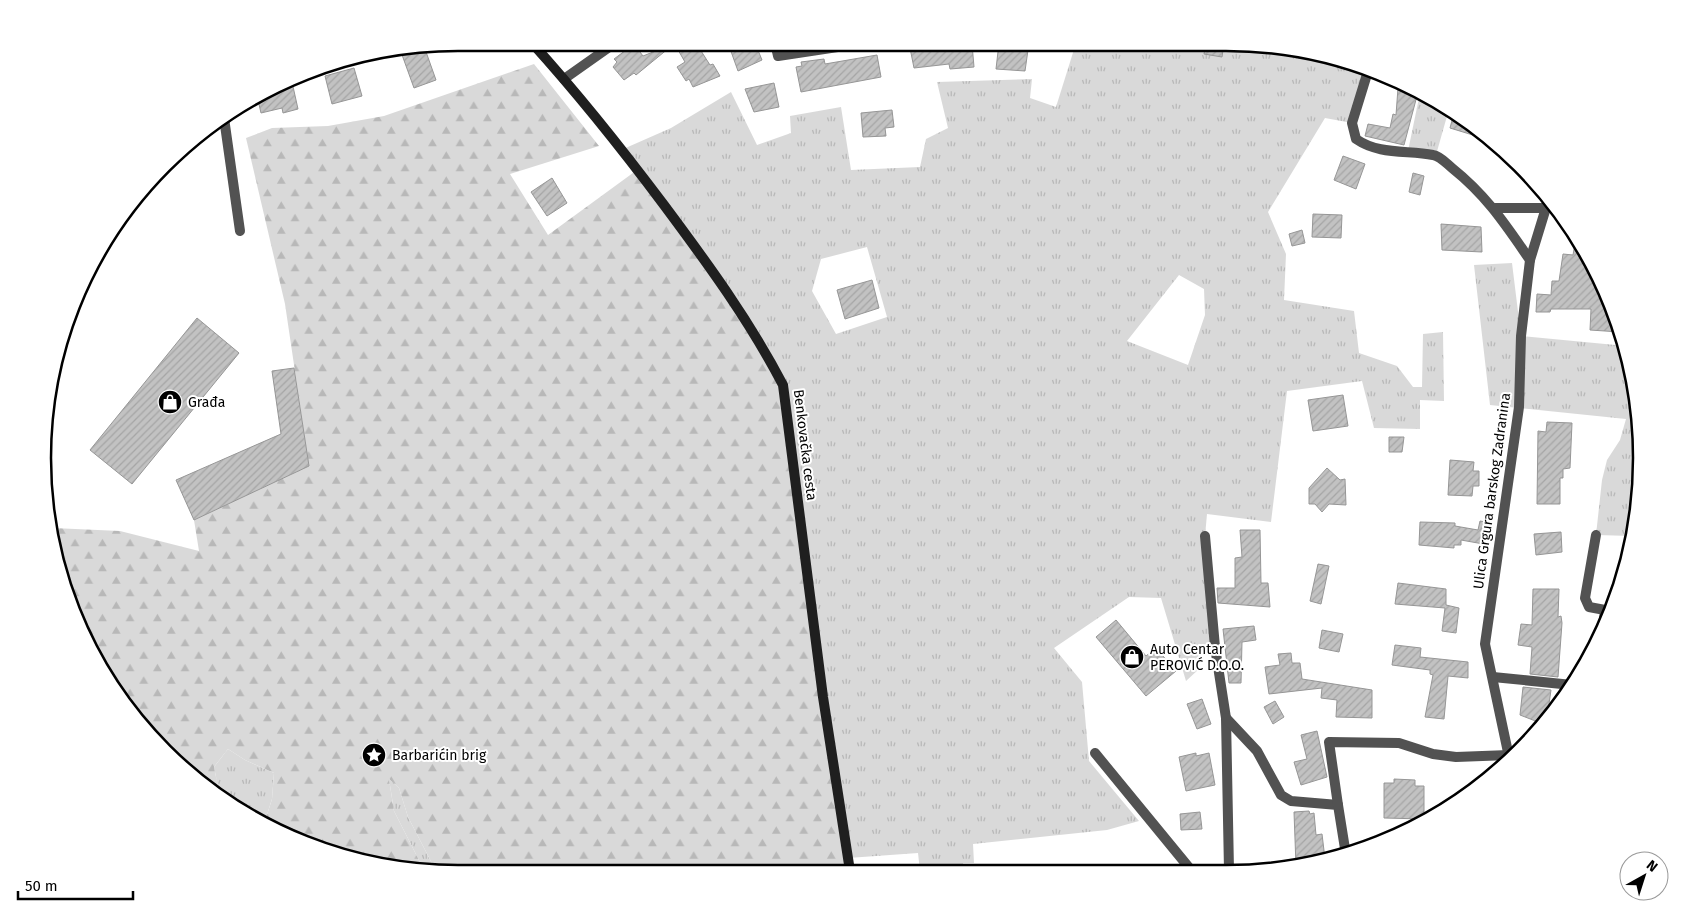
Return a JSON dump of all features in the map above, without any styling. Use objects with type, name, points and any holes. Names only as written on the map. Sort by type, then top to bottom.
[{"type":"main road","name":"Benkovačka cesta","points":[[539,51],[564,79],[723,283],[764,349],[783,385],[823,697],[849,865]]},
{"type":"street","points":[[564,79],[604,51]]},
{"type":"street","points":[[777,51],[778,56],[811,51]]},
{"type":"street","points":[[1366,76],[1352,123],[1356,139],[1365,145],[1385,150],[1436,155],[1466,179],[1495,208],[1530,260]]},
{"type":"street","points":[[225,125],[240,232]]},
{"type":"street","points":[[1495,208],[1543,203]]},
{"type":"street","name":"Ulica Grgura barskog Zadranina","points":[[1508,751],[1485,644],[1519,407],[1521,336],[1530,260],[1546,206]]},
{"type":"street","points":[[1596,535],[1585,598],[1589,607],[1604,610]]},
{"type":"street","points":[[1206,536],[1215,647],[1226,718],[1229,865]]},
{"type":"street","points":[[1493,678],[1564,684]]},
{"type":"street","points":[[1226,718],[1257,751],[1281,795],[1291,801],[1338,805]]},
{"type":"street","points":[[1345,847],[1329,742],[1399,744],[1433,754],[1456,757],[1503,756]]},
{"type":"street","points":[[1095,753],[1187,865]]},
{"type":"green space","points":[[1074,51],[1253,52],[1305,59],[1366,76],[1352,123],[1325,118],[1268,212],[1286,254],[1284,300],[1354,311],[1359,353],[1397,366],[1413,387],[1422,387],[1423,334],[1443,332],[1444,401],[1420,400],[1420,429],[1374,428],[1362,381],[1287,391],[1271,522],[1207,514],[1205,536],[1215,647],[1195,659],[1199,669],[1186,681],[1161,598],[1129,597],[1054,648],[1082,682],[1089,761],[1139,821],[1107,830],[973,844],[974,863],[963,863],[963,865],[919,865],[918,853],[848,858],[783,385],[621,150],[671,128],[731,92],[757,145],[791,133],[790,116],[841,107],[851,170],[920,167],[926,139],[948,128],[937,82],[1032,79],[1030,98],[1056,107]],"holes":[[[867,247],[887,317],[836,334],[812,291],[821,259]],[[1179,275],[1204,289],[1205,315],[1188,365],[1127,341]]]},
{"type":"green space","points":[[534,64],[599,146],[510,174],[548,235],[637,170],[783,385],[849,865],[432,864],[408,817],[399,788],[389,779],[394,811],[420,863],[353,851],[302,834],[266,816],[272,799],[274,773],[245,760],[228,749],[214,767],[218,786],[210,781],[170,746],[135,706],[120,684],[93,638],[82,614],[65,563],[58,528],[120,531],[199,551],[194,520],[309,466],[285,304],[246,138],[272,128],[328,126],[384,116]]},
{"type":"green space","points":[[1419,100],[1447,117],[1436,155],[1408,151]]},
{"type":"green space","points":[[1512,263],[1521,336],[1617,345],[1625,379],[1632,431],[1632,485],[1625,536],[1596,535],[1602,480],[1607,460],[1620,440],[1626,419],[1490,405],[1474,265]]},
{"type":"green space","points":[[228,749],[245,760],[274,773],[272,799],[266,816],[218,786],[214,767]]},
{"type":"green space","points":[[389,779],[399,788],[408,817],[432,864],[420,863],[394,811]]},
{"type":"building","points":[[625,51],[639,51],[643,56],[656,51],[665,51],[636,75],[634,73],[624,80],[613,67],[617,62],[614,59]]},
{"type":"building","points":[[679,51],[701,51],[710,65],[713,64],[720,76],[693,87],[689,79],[686,81],[677,67],[685,62]]},
{"type":"building","points":[[731,51],[758,51],[762,60],[738,71]]},
{"type":"building","points":[[911,51],[973,51],[974,67],[950,69],[949,64],[914,68]]},
{"type":"building","points":[[998,51],[1028,51],[1025,71],[996,69]]},
{"type":"building","points":[[1205,51],[1223,51],[1222,57],[1204,54]]},
{"type":"building","points":[[426,53],[436,80],[414,88],[402,55]]},
{"type":"building","points":[[877,55],[881,77],[801,92],[796,67],[802,66],[801,62],[824,59],[825,64]]},
{"type":"building","points":[[354,68],[362,96],[332,104],[325,76]]},
{"type":"building","points":[[774,83],[779,107],[754,112],[745,89]]},
{"type":"building","points":[[293,86],[298,109],[283,113],[282,108],[261,113],[259,104]]},
{"type":"building","points":[[1398,89],[1416,99],[1404,145],[1365,136],[1368,124],[1390,128],[1393,114],[1396,115]]},
{"type":"building","points":[[892,110],[894,127],[885,128],[886,136],[863,137],[861,113]]},
{"type":"building","points":[[1452,120],[1475,136],[1450,128]]},
{"type":"building","points":[[1343,156],[1365,164],[1356,189],[1334,180]]},
{"type":"building","points":[[1413,173],[1424,176],[1420,195],[1409,192]]},
{"type":"building","points":[[552,178],[567,203],[547,216],[531,192]]},
{"type":"building","points":[[1313,214],[1342,215],[1341,238],[1312,237]]},
{"type":"building","points":[[1441,224],[1481,227],[1482,252],[1442,250]]},
{"type":"building","points":[[1302,230],[1305,243],[1292,246],[1289,234]]},
{"type":"building","points":[[1574,249],[1591,278],[1612,331],[1590,330],[1591,309],[1551,309],[1550,312],[1536,312],[1537,294],[1551,295],[1552,281],[1559,281],[1563,254],[1573,255]]},
{"type":"building","points":[[872,280],[879,308],[845,319],[837,290]]},
{"type":"building","points":[[197,318],[239,353],[132,484],[90,450]]},
{"type":"building","points":[[294,368],[309,466],[194,520],[176,480],[281,434],[272,371]]},
{"type":"building","points":[[1343,395],[1348,426],[1313,431],[1308,400]]},
{"type":"building","points":[[1547,422],[1572,423],[1570,468],[1563,469],[1563,478],[1560,478],[1560,504],[1537,504],[1538,431],[1546,432]]},
{"type":"building","points":[[1389,437],[1404,437],[1402,452],[1389,452]]},
{"type":"building","points":[[1450,460],[1474,462],[1473,471],[1479,471],[1479,486],[1473,486],[1472,496],[1448,495]]},
{"type":"building","points":[[1327,468],[1340,480],[1345,479],[1346,505],[1329,504],[1322,512],[1315,504],[1309,504],[1309,488]]},
{"type":"building","points":[[1480,521],[1493,523],[1489,545],[1461,540],[1461,545],[1454,545],[1454,548],[1419,545],[1420,522],[1455,523],[1455,526],[1478,530]]},
{"type":"building","points":[[1240,530],[1260,530],[1261,583],[1268,583],[1270,607],[1218,603],[1217,588],[1235,588],[1235,558],[1242,557]]},
{"type":"building","points":[[1561,532],[1562,552],[1536,555],[1534,534]]},
{"type":"building","points":[[1318,564],[1329,566],[1321,604],[1310,601]]},
{"type":"building","points":[[1398,583],[1446,589],[1446,605],[1459,608],[1456,633],[1442,631],[1445,608],[1395,604]]},
{"type":"building","points":[[1533,589],[1559,589],[1558,617],[1561,616],[1562,623],[1558,677],[1530,674],[1532,647],[1518,645],[1521,624],[1532,625]]},
{"type":"building","points":[[1116,620],[1146,656],[1156,648],[1176,671],[1146,696],[1096,637]]},
{"type":"building","points":[[1254,626],[1256,640],[1242,642],[1241,683],[1229,683],[1223,629]]},
{"type":"building","points":[[1322,630],[1343,634],[1339,652],[1319,648]]},
{"type":"building","points":[[1395,645],[1421,648],[1420,657],[1468,662],[1468,678],[1448,676],[1444,719],[1425,717],[1433,675],[1430,674],[1430,670],[1392,665]]},
{"type":"building","points":[[1291,653],[1292,663],[1300,663],[1302,679],[1372,690],[1372,718],[1336,717],[1337,700],[1321,698],[1322,688],[1269,694],[1265,667],[1280,665],[1278,654]]},
{"type":"building","points":[[1523,687],[1551,690],[1549,706],[1536,721],[1520,715]]},
{"type":"building","points":[[1202,699],[1211,724],[1197,729],[1187,704]]},
{"type":"building","points":[[1275,701],[1284,717],[1273,724],[1264,707]]},
{"type":"building","points":[[1317,731],[1327,777],[1301,785],[1294,762],[1307,759],[1301,735]]},
{"type":"building","points":[[1196,753],[1196,756],[1209,753],[1215,785],[1186,791],[1179,757]]},
{"type":"building","points":[[1394,779],[1415,780],[1415,786],[1424,786],[1424,813],[1414,819],[1384,818],[1384,783],[1394,783]]},
{"type":"building","points":[[1309,811],[1310,814],[1314,813],[1316,835],[1322,834],[1324,853],[1296,858],[1294,812]]},
{"type":"building","points":[[1200,812],[1202,829],[1181,830],[1180,814]]},
{"type":"place","name":"Građa","points":[[170,402]]},
{"type":"place","name":"Auto Centar PEROVIĆ D.O.O.","points":[[1132,657]]},
{"type":"place","name":"Barbarićin brig","points":[[374,755]]}]
